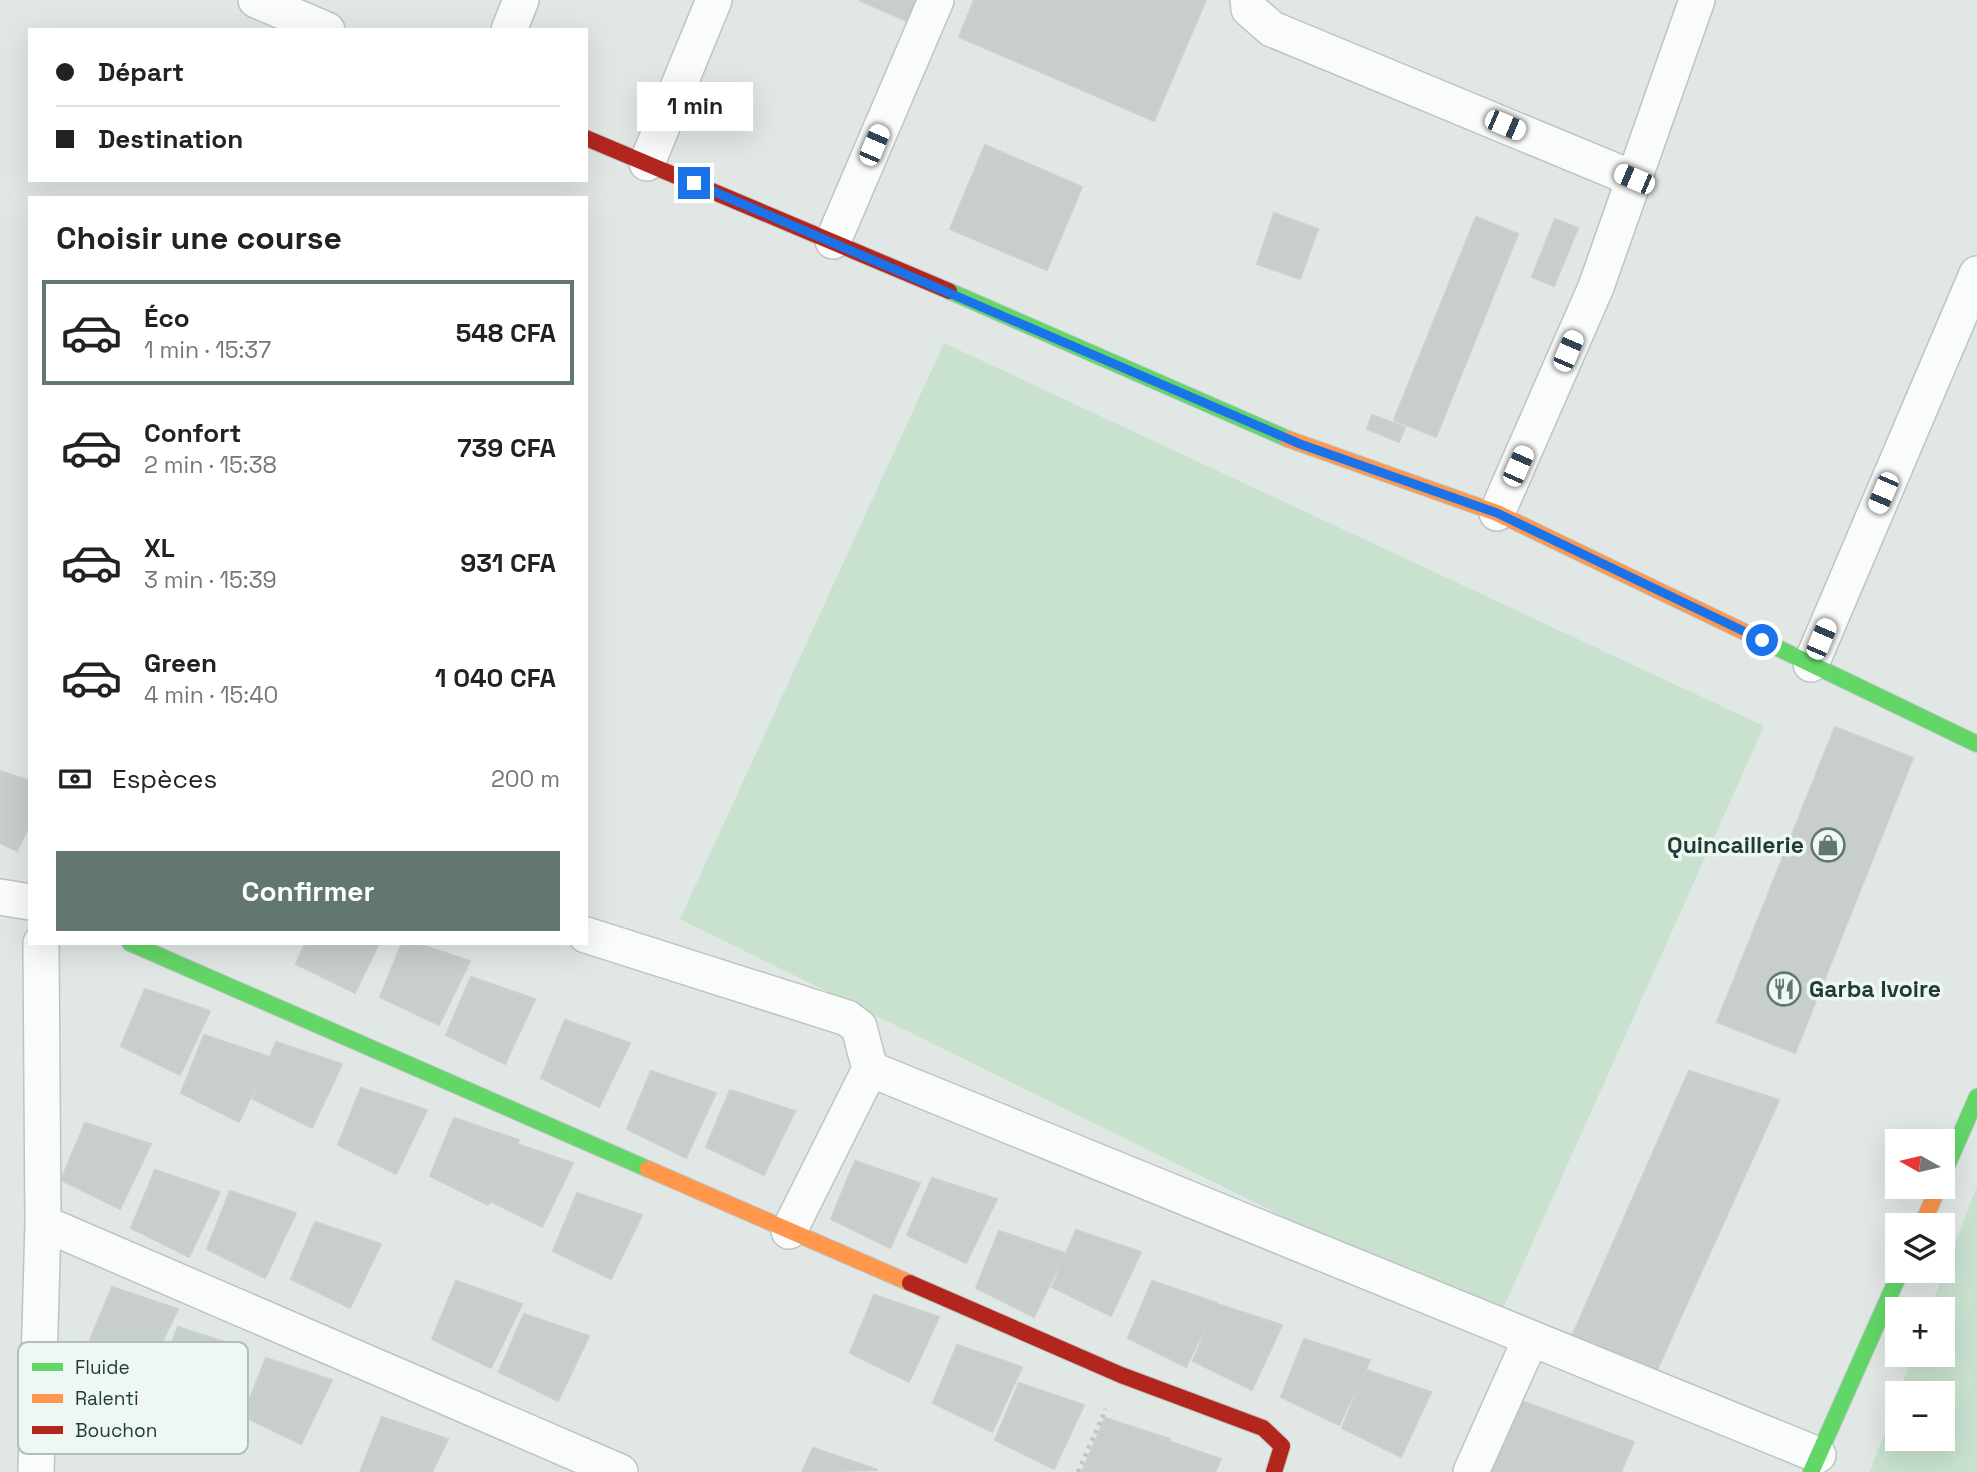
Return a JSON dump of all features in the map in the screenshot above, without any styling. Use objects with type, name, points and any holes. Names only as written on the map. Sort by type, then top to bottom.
[{"type":"street","points":[[256,0],[322,28]]},
{"type":"street","points":[[510,28],[521,0]]},
{"type":"street","points":[[647,163],[714,0]]},
{"type":"street","points":[[833,241],[936,0]]},
{"type":"street","points":[[1248,0],[1249,9],[1272,29],[1634,179]]},
{"type":"street","points":[[1497,513],[1596,287],[1697,0]]},
{"type":"street","points":[[588,139],[833,241],[1300,444],[1497,513],[1977,744]]},
{"type":"street","points":[[1811,664],[1977,274]]},
{"type":"street","points":[[0,897],[28,902]]},
{"type":"street","points":[[588,936],[846,1018],[859,1027],[870,1069],[789,1231]]},
{"type":"street","points":[[40,1342],[43,1223],[41,945]]},
{"type":"street","points":[[135,945],[1121,1376],[1263,1428],[1282,1446],[1274,1472]]},
{"type":"street","points":[[870,1069],[1531,1338],[1814,1464],[1895,1283]]},
{"type":"street","points":[[1955,1147],[1977,1097]]},
{"type":"street","points":[[43,1223],[620,1472]]},
{"type":"street","points":[[1471,1472],[1531,1338]]},
{"type":"street","points":[[36,1472],[37,1454]]},
{"type":"path","points":[[1078,1472],[1121,1376]]},
{"type":"green space","points":[[944,343],[1764,726],[1497,1322],[680,919]]},
{"type":"green space","points":[[1977,1186],[1977,1472],[1870,1472],[1885,1431],[1885,1451],[1955,1451],[1955,1381],[1903,1381],[1909,1367],[1955,1367],[1955,1297],[1935,1297],[1940,1283],[1955,1283],[1955,1244]]},
{"type":"building","points":[[859,0],[921,0],[911,23]]},
{"type":"building","points":[[974,0],[1091,0],[1057,79],[959,37]]},
{"type":"building","points":[[1091,0],[1106,0],[1190,37],[1154,121],[1057,79]]},
{"type":"building","points":[[1106,0],[1206,0],[1190,37]]},
{"type":"building","points":[[985,145],[1082,187],[1047,270],[950,229]]},
{"type":"building","points":[[1274,213],[1318,229],[1300,279],[1257,264]]},
{"type":"building","points":[[1476,217],[1518,234],[1436,437],[1394,420]]},
{"type":"building","points":[[1555,219],[1578,228],[1554,286],[1532,277]]},
{"type":"building","points":[[1372,415],[1405,427],[1399,442],[1367,429]]},
{"type":"building","points":[[1835,727],[1913,758],[1795,1053],[1717,1022]]},
{"type":"building","points":[[0,771],[28,780],[28,829],[17,851],[0,843]]},
{"type":"building","points":[[304,945],[378,945],[355,993],[296,964]]},
{"type":"building","points":[[401,945],[422,945],[470,961],[439,1025],[380,997]]},
{"type":"building","points":[[471,977],[535,999],[505,1064],[446,1035]]},
{"type":"building","points":[[145,989],[210,1011],[180,1075],[121,1046]]},
{"type":"building","points":[[565,1020],[630,1043],[599,1107],[541,1078]]},
{"type":"building","points":[[204,1035],[270,1057],[239,1122],[181,1093]]},
{"type":"building","points":[[276,1042],[342,1064],[312,1128],[253,1099]]},
{"type":"building","points":[[651,1071],[716,1093],[686,1158],[627,1129]]},
{"type":"building","points":[[1689,1071],[1779,1100],[1650,1385],[1570,1341]]},
{"type":"building","points":[[361,1088],[427,1110],[396,1174],[338,1145]]},
{"type":"building","points":[[730,1090],[795,1111],[764,1175],[706,1147]]},
{"type":"building","points":[[454,1118],[519,1140],[488,1205],[430,1176]]},
{"type":"building","points":[[85,1123],[151,1144],[120,1209],[61,1180]]},
{"type":"building","points":[[508,1141],[573,1163],[542,1227],[484,1198]]},
{"type":"building","points":[[855,1161],[920,1183],[890,1248],[831,1219]]},
{"type":"building","points":[[155,1170],[220,1192],[189,1257],[131,1228]]},
{"type":"building","points":[[932,1178],[997,1199],[966,1263],[907,1235]]},
{"type":"building","points":[[230,1191],[296,1213],[265,1278],[207,1249]]},
{"type":"building","points":[[577,1193],[642,1215],[611,1279],[553,1251]]},
{"type":"building","points":[[315,1222],[381,1244],[350,1308],[291,1279]]},
{"type":"building","points":[[1076,1230],[1141,1252],[1111,1316],[1052,1287]]},
{"type":"building","points":[[999,1231],[1065,1253],[1034,1317],[976,1288]]},
{"type":"building","points":[[456,1281],[522,1304],[491,1368],[432,1339]]},
{"type":"building","points":[[1152,1281],[1217,1303],[1186,1367],[1128,1338]]},
{"type":"building","points":[[112,1287],[178,1309],[162,1342],[89,1342]]},
{"type":"building","points":[[874,1295],[939,1317],[909,1382],[850,1353]]},
{"type":"building","points":[[1217,1304],[1282,1325],[1252,1390],[1193,1361]]},
{"type":"building","points":[[524,1314],[589,1336],[558,1401],[499,1372]]},
{"type":"building","points":[[178,1327],[225,1342],[172,1342]]},
{"type":"building","points":[[1304,1339],[1370,1360],[1339,1425],[1281,1397]]},
{"type":"building","points":[[957,1345],[1022,1367],[992,1432],[933,1403]]},
{"type":"building","points":[[266,1358],[332,1380],[301,1444],[248,1418],[248,1403]]},
{"type":"building","points":[[1366,1370],[1431,1392],[1401,1457],[1342,1428]]},
{"type":"building","points":[[1019,1383],[1084,1405],[1054,1469],[995,1440]]},
{"type":"building","points":[[1519,1400],[1634,1442],[1621,1472],[1485,1472]]},
{"type":"building","points":[[382,1417],[448,1439],[432,1472],[360,1472]]},
{"type":"building","points":[[1105,1418],[1170,1439],[1155,1472],[1082,1472]]},
{"type":"building","points":[[1156,1437],[1221,1459],[1215,1472],[1142,1472]]},
{"type":"building","points":[[813,1448],[878,1470],[802,1472]]},
{"type":"traffic: fast","points":[[949,291],[1288,439]]},
{"type":"traffic: fast","points":[[1755,637],[1977,744]]},
{"type":"traffic: fast","points":[[135,945],[648,1169]]},
{"type":"traffic: fast","points":[[1955,1147],[1977,1097]]},
{"type":"traffic: fast","points":[[1811,1472],[1895,1283]]},
{"type":"traffic: slow","points":[[1288,439],[1497,513],[1755,637]]},
{"type":"traffic: slow","points":[[648,1169],[910,1283]]},
{"type":"traffic: slow","points":[[1927,1213],[1933,1199]]},
{"type":"traffic: jam","points":[[588,139],[949,291]]},
{"type":"traffic: jam","points":[[910,1283],[1121,1375],[1263,1428],[1282,1446],[1274,1472]]},
{"type":"place","name":"Quincaillerie","points":[[1828,845]]},
{"type":"place","name":"Garba Ivoire","points":[[1784,989]]},
{"type":"route","points":[[694,183],[1300,444],[1497,513],[1762,640]]}]
